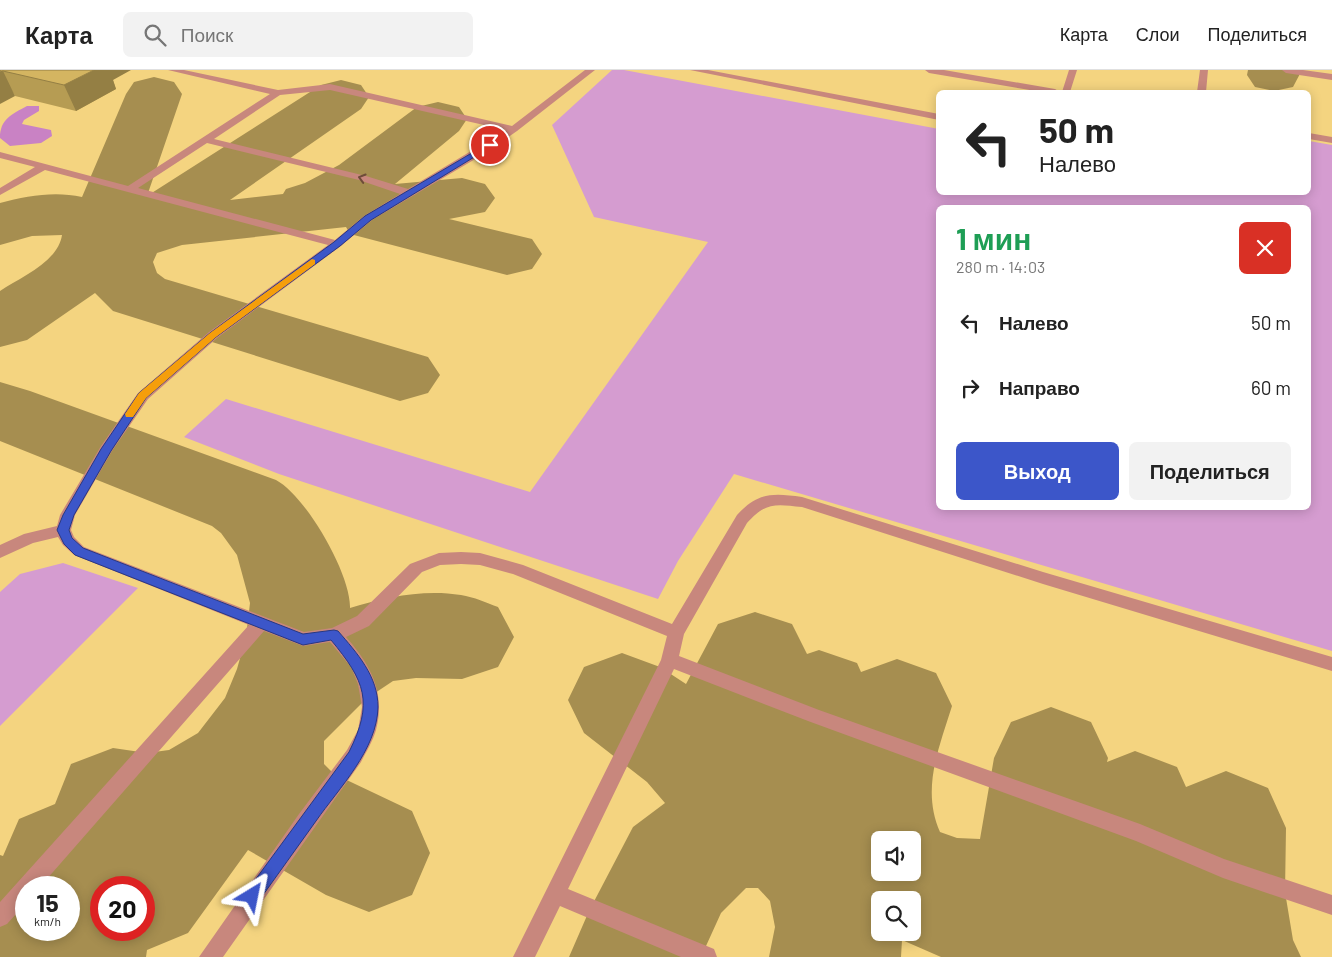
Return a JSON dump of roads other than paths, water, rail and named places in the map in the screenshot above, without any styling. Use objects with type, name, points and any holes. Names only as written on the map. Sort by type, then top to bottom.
[{"type":"lane","points":[[172,70],[278,93],[330,87],[514,129]]},
{"type":"lane","points":[[591,70],[514,129],[478,153],[368,218],[337,244],[213,335],[143,396],[106,449],[68,515],[63,530],[68,541],[79,551],[303,639],[334,635],[363,621],[416,568],[439,560],[460,558],[480,559],[517,569],[676,633]]},
{"type":"lane","points":[[694,70],[936,115]]},
{"type":"lane","points":[[929,70],[1044,90]]},
{"type":"lane","points":[[1067,90],[1073,70]]},
{"type":"lane","points":[[1202,90],[1204,70]]},
{"type":"lane","points":[[1286,70],[1332,77]]},
{"type":"lane","points":[[130,189],[278,93]]},
{"type":"lane","points":[[1311,136],[1332,140]]},
{"type":"lane","points":[[206,140],[362,178],[408,193]]},
{"type":"lane","points":[[0,155],[337,244]]},
{"type":"lane","points":[[0,192],[44,166]]},
{"type":"lane","points":[[524,957],[670,660],[676,633],[742,519],[756,504],[763,500],[802,502],[1044,578],[1332,664]]},
{"type":"lane","points":[[0,552],[29,538],[63,530]]},
{"type":"lane","points":[[0,916],[261,622]]},
{"type":"lane","points":[[210,957],[306,820],[354,756],[367,730],[371,707],[367,684],[358,663],[334,635]]},
{"type":"lane","points":[[670,660],[849,729],[1140,833],[1223,868],[1332,905]]},
{"type":"lane","points":[[555,894],[706,957]]}]
